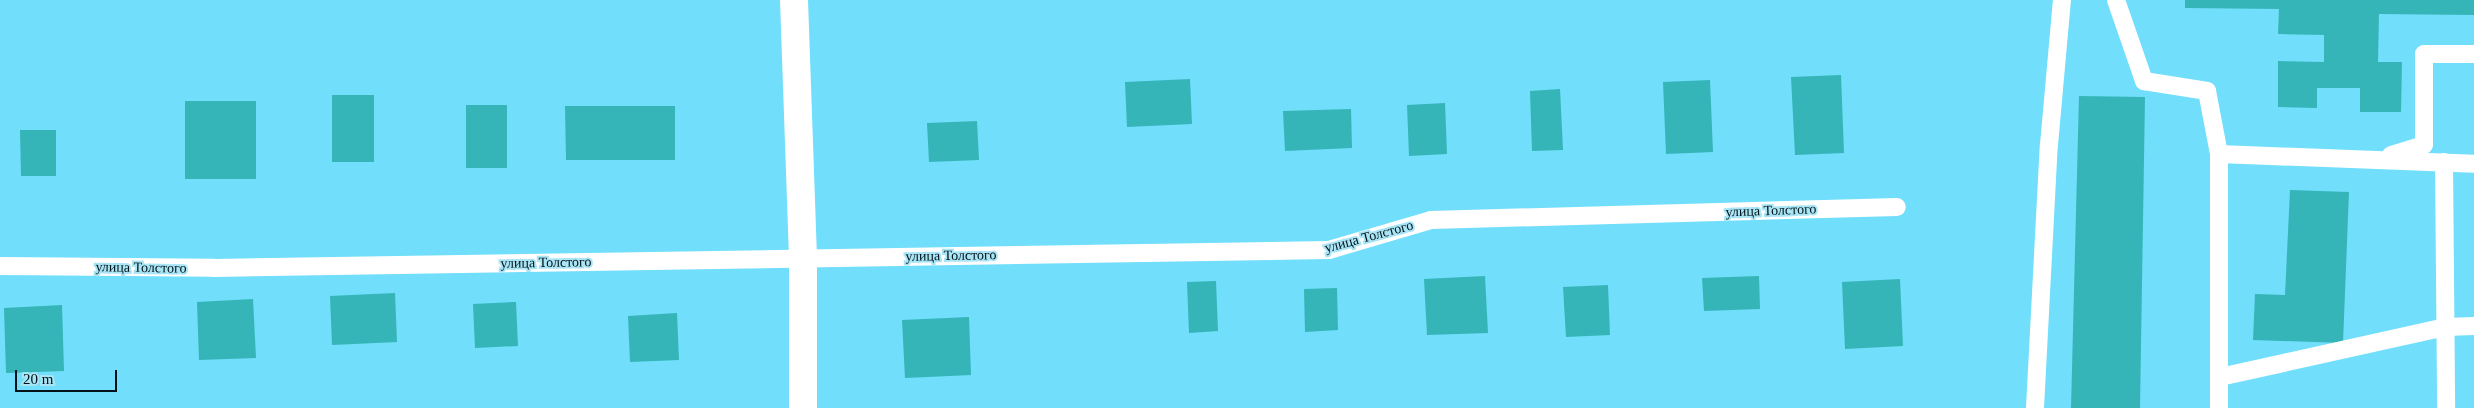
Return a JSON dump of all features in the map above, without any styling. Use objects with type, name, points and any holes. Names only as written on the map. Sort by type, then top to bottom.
[{"type":"street","points":[[794,0],[803,258],[803,408]]},
{"type":"lane","points":[[2035,408],[2049,145],[2062,0]]},
{"type":"lane","points":[[2116,0],[2144,81],[2207,91],[2219,154],[2219,408]]},
{"type":"lane","points":[[2378,159],[2424,145],[2424,54],[2474,54]]},
{"type":"lane","points":[[2219,154],[2474,164]]},
{"type":"lane","points":[[2444,162],[2446,408]]},
{"type":"lane","name":"улица Толстого","points":[[0,266],[214,268],[1328,250],[1430,220],[1897,207]]},
{"type":"lane","points":[[2220,376],[2446,327],[2474,326]]},
{"type":"building","points":[[2185,0],[2474,0],[2474,15],[2379,14],[2378,62],[2402,62],[2401,112],[2360,112],[2360,88],[2317,88],[2317,108],[2278,107],[2278,61],[2324,62],[2324,35],[2278,34],[2279,9],[2185,8]]},
{"type":"building","points":[[1841,75],[1844,153],[1795,155],[1791,77]]},
{"type":"building","points":[[1190,79],[1192,124],[1127,127],[1125,82]]},
{"type":"building","points":[[1710,80],[1713,152],[1666,154],[1663,82]]},
{"type":"building","points":[[1560,89],[1563,150],[1532,151],[1530,91]]},
{"type":"building","points":[[332,95],[374,95],[374,162],[332,162]]},
{"type":"building","points":[[2079,96],[2145,97],[2140,408],[2071,408]]},
{"type":"building","points":[[185,101],[256,101],[256,179],[185,179]]},
{"type":"building","points":[[1445,103],[1447,154],[1409,156],[1407,105]]},
{"type":"building","points":[[466,105],[507,105],[507,168],[466,168]]},
{"type":"building","points":[[565,106],[675,106],[675,160],[566,160]]},
{"type":"building","points":[[1351,109],[1352,148],[1285,151],[1283,111]]},
{"type":"building","points":[[977,121],[979,160],[929,162],[927,123]]},
{"type":"building","points":[[20,130],[56,130],[56,176],[21,176]]},
{"type":"building","points":[[2290,190],[2349,192],[2343,343],[2253,340],[2255,294],[2285,295]]},
{"type":"building","points":[[1485,276],[1488,333],[1427,335],[1424,279]]},
{"type":"building","points":[[1759,276],[1760,309],[1704,311],[1702,278]]},
{"type":"building","points":[[1900,279],[1903,346],[1845,349],[1842,282]]},
{"type":"building","points":[[1216,281],[1218,331],[1189,333],[1187,282]]},
{"type":"building","points":[[1608,285],[1610,335],[1566,337],[1563,287]]},
{"type":"building","points":[[1337,288],[1338,330],[1305,332],[1304,289]]},
{"type":"building","points":[[395,293],[397,342],[332,345],[330,296]]},
{"type":"building","points":[[253,299],[256,358],[199,360],[197,302]]},
{"type":"building","points":[[516,302],[518,346],[475,348],[473,304]]},
{"type":"building","points":[[62,305],[64,371],[6,373],[4,308]]},
{"type":"building","points":[[677,313],[679,360],[630,362],[628,316]]},
{"type":"building","points":[[969,317],[971,375],[905,378],[902,320]]}]
